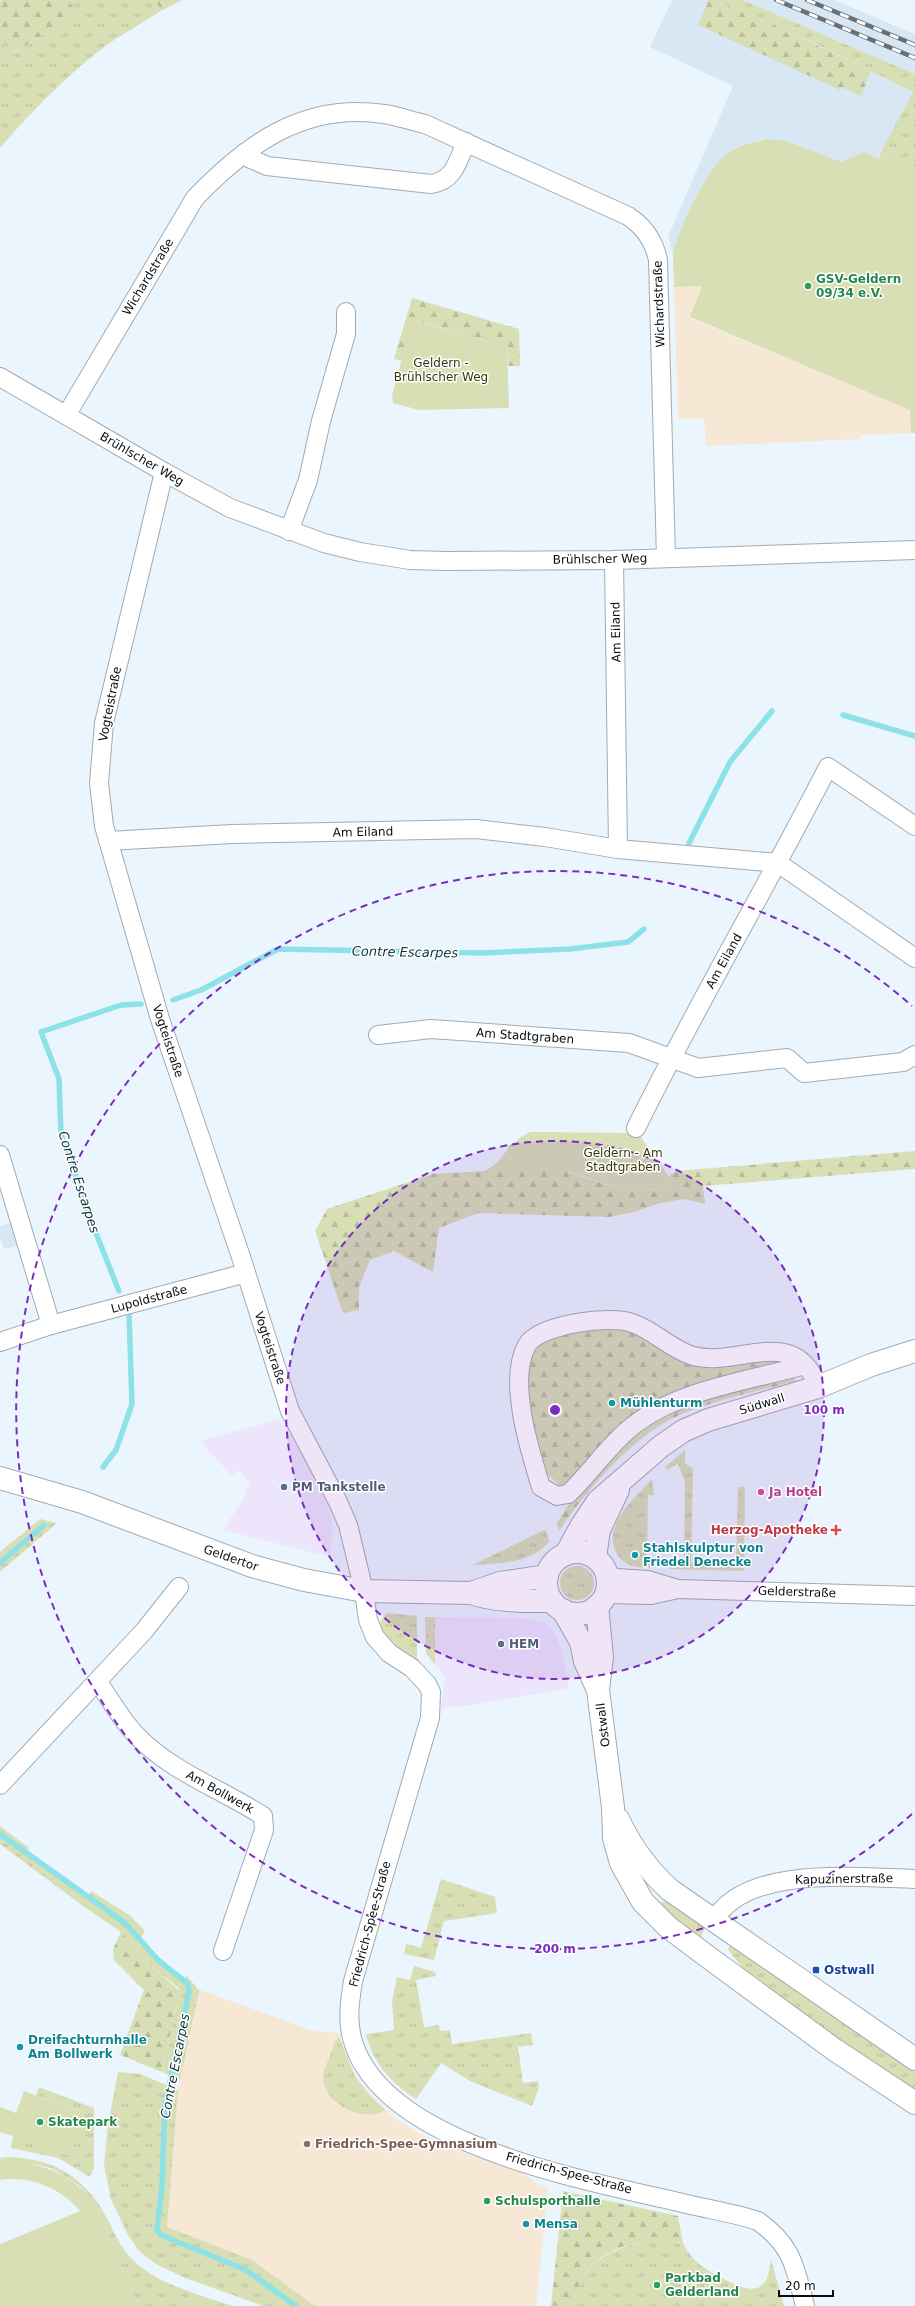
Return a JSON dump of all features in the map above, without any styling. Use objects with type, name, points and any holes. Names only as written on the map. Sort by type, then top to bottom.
[{"type":"main road","name":"Südwall","points":[[566,1554],[590,1510],[660,1447],[683,1431],[708,1420],[818,1388],[871,1365],[915,1351]]},
{"type":"main road","name":"Geldertor","points":[[0,1478],[82,1502],[252,1566],[304,1580],[364,1591],[471,1592],[500,1583],[547,1576]]},
{"type":"main road","name":"Südwall","points":[[595,1557],[599,1530],[622,1482]]},
{"type":"main road","points":[[586,1553],[595,1557],[602,1565],[603,1592],[592,1610],[583,1613],[573,1613],[558,1605],[546,1586],[547,1576],[551,1566],[566,1554],[586,1553]]},
{"type":"main road","name":"Geldertor","points":[[471,1592],[484,1597],[497,1599],[558,1605]]},
{"type":"main road","name":"Ostwall","points":[[603,1592],[602,1657],[598,1690],[613,1807],[614,1838],[621,1863],[639,1896],[668,1927],[835,2050],[915,2103]]},
{"type":"main road","name":"Ostwall","points":[[558,1605],[581,1642],[587,1666],[598,1690]]},
{"type":"main road","name":"Ostwall","points":[[613,1807],[634,1849],[645,1865],[670,1890],[915,2059]]},
{"type":"main road","points":[[708,1957],[707,1946],[714,1921]]},
{"type":"street","name":"Wichardstraße","points":[[67,414],[195,198],[222,170],[271,134],[317,117],[340,113],[383,114],[425,124],[628,216],[638,223],[652,240],[658,260],[666,558]]},
{"type":"street","points":[[244,153],[249,158],[267,166],[430,184],[440,182],[452,173],[466,142]]},
{"type":"street","points":[[289,531],[308,480],[321,421],[346,334],[346,312]]},
{"type":"street","name":"Brühlscher Weg","points":[[0,377],[67,414],[164,472],[230,508],[289,531],[360,552],[410,560],[614,560],[915,550]]},
{"type":"street","name":"Vogteistraße","points":[[164,472],[104,723],[99,783],[100,806],[108,841],[160,1019],[246,1273],[290,1410],[338,1502],[348,1525],[364,1591]]},
{"type":"street","name":"Am Eiland","points":[[614,560],[618,849]]},
{"type":"street","name":"Am Eiland","points":[[670,1059],[778,864],[828,767],[915,826]]},
{"type":"street","name":"Am Eiland","points":[[108,841],[232,834],[476,829],[618,849],[778,864],[915,958]]},
{"type":"street","name":"Am Stadtgraben","points":[[378,1035],[431,1029],[629,1043],[698,1068],[787,1058],[804,1073],[903,1062],[915,1055]]},
{"type":"street","points":[[636,1128],[670,1059]]},
{"type":"street","points":[[0,1155],[51,1325]]},
{"type":"street","name":"Lupoldstraße","points":[[0,1342],[51,1325],[246,1273]]},
{"type":"street","points":[[805,1365],[689,1396],[660,1407],[628,1429],[568,1494],[557,1496],[541,1486],[522,1418],[520,1371],[527,1346],[534,1336],[544,1331],[592,1322],[620,1320],[633,1323],[678,1350],[695,1356],[710,1358],[774,1351],[790,1355],[805,1365],[814,1376],[818,1388]]},
{"type":"street","points":[[0,1785],[98,1682],[144,1631],[178,1587]]},
{"type":"street","name":"Gelderstraße","points":[[603,1592],[651,1595],[678,1589],[915,1596]]},
{"type":"street","name":"Friedrich-Spee-Straße","points":[[364,1591],[368,1620],[375,1636],[389,1653],[421,1676],[431,1692],[432,1705],[430,1718],[353,1981],[350,2005],[350,2023],[356,2047],[365,2066],[382,2089],[414,2115],[469,2142],[515,2160],[559,2173],[758,2221],[781,2240],[791,2255],[805,2306]]},
{"type":"street","name":"Am Bollwerk","points":[[98,1682],[137,1736],[200,1783],[234,1797],[263,1816],[264,1830],[223,1951]]},
{"type":"street","name":"Kapuzinerstraße","points":[[714,1921],[726,1906],[740,1896],[764,1886],[786,1880],[823,1877],[915,1879]]},
{"type":"shaded area","points":[[672,0],[715,0],[816,44],[913,92],[879,159],[864,152],[841,163],[786,141],[768,139],[755,141],[736,148],[727,153],[699,192],[673,255],[668,237],[733,86],[650,47]]},
{"type":"shaded area","points":[[743,0],[834,0],[915,34],[915,74]]},
{"type":"shaded area","points":[[702,285],[690,318],[910,410],[911,433],[861,435],[861,439],[706,446],[704,419],[678,419],[674,287]]},
{"type":"shaded area","points":[[13,1222],[20,1245],[4,1249],[0,1237],[0,1226]]},
{"type":"shaded area","name":"PM Tankstelle","points":[[280,1419],[311,1470],[328,1507],[333,1526],[330,1557],[223,1530],[247,1493],[245,1491],[250,1483],[238,1470],[232,1476],[200,1441]]},
{"type":"shaded area","points":[[435,1617],[523,1618],[545,1623],[554,1632],[561,1648],[569,1688],[466,1706],[441,1708],[445,1677],[435,1665]]},
{"type":"shaded area","name":"Friedrich-Spee-Gymnasium","points":[[198,1989],[313,2031],[340,2033],[342,2046],[355,2076],[375,2101],[396,2119],[448,2148],[523,2173],[537,2184],[548,2187],[536,2306],[315,2306],[252,2260],[166,2227],[175,2103]]},
{"type":"green space","points":[[69,0],[155,0],[161,11],[111,42],[90,58],[49,95],[0,148],[0,32],[12,54],[76,15]]},
{"type":"green space","points":[[69,0],[77,15],[11,54],[0,32],[0,1]]},
{"type":"green space","points":[[155,0],[182,0],[161,11]]},
{"type":"green space","points":[[709,0],[715,0],[780,28],[871,71],[861,96],[841,87],[840,90],[698,25]]},
{"type":"green space","points":[[715,0],[743,0],[915,74],[915,169],[881,152],[913,92],[816,44]]},
{"type":"green space","name":"GSV-Geldern 09/34 e.V.","points":[[768,139],[786,141],[841,162],[864,152],[879,159],[881,152],[915,169],[915,433],[911,433],[910,410],[690,317],[702,286],[674,287],[673,257],[675,246],[686,217],[703,185],[720,160],[728,153],[748,144]]},
{"type":"green space","points":[[412,298],[519,329],[520,366],[508,366],[507,347],[414,320],[402,361],[394,359]]},
{"type":"green space","name":"Geldern - Brühlscher Weg","points":[[413,320],[507,347],[509,408],[419,410],[393,403],[392,395]]},
{"type":"green space","points":[[531,1132],[569,1172],[616,1188],[646,1190],[676,1188],[669,1176],[677,1171],[915,1151],[915,1169],[703,1186],[705,1204],[684,1199],[660,1203],[634,1212],[609,1217],[478,1213],[439,1228],[433,1272],[394,1251],[370,1260],[359,1287],[359,1310],[343,1313],[315,1231],[327,1209],[433,1174],[485,1171],[497,1164],[511,1144]]},
{"type":"green space","name":"Geldern - Am Stadtgraben","points":[[531,1132],[638,1133],[677,1188],[646,1190],[617,1188],[562,1169],[478,1173],[487,1170],[494,1165],[516,1141]]},
{"type":"green space","points":[[609,1326],[740,1360],[786,1361],[696,1388],[564,1486],[560,1486],[540,1467],[526,1386],[532,1351],[553,1334]]},
{"type":"green space","points":[[793,1376],[796,1381],[703,1406],[673,1418],[657,1427],[641,1439],[610,1468],[569,1516],[559,1531],[557,1523],[570,1502],[617,1447],[674,1406]]},
{"type":"green space","points":[[685,1450],[685,1463],[693,1469],[691,1563],[736,1564],[738,1487],[745,1487],[744,1571],[670,1569],[670,1565],[684,1565],[685,1482],[678,1463],[668,1470],[665,1467]]},
{"type":"green space","points":[[652,1479],[654,1495],[648,1495],[647,1564],[653,1565],[653,1568],[636,1567],[627,1564],[619,1557],[613,1542],[613,1532],[623,1512]]},
{"type":"green space","points":[[40,1519],[57,1523],[0,1572],[0,1552]]},
{"type":"green space","points":[[546,1529],[549,1542],[533,1555],[504,1563],[473,1565]]},
{"type":"green space","points":[[577,1566],[589,1571],[594,1583],[589,1595],[577,1600],[565,1595],[560,1583],[565,1571]]},
{"type":"green space","points":[[387,1613],[417,1616],[417,1658],[423,1668],[388,1641],[379,1627],[381,1621]]},
{"type":"green space","points":[[425,1617],[435,1617],[435,1665],[426,1653]]},
{"type":"green space","points":[[0,1826],[29,1848],[26,1852],[88,1897],[91,1891],[129,1915],[145,1931],[141,1938],[159,1960],[185,1978],[187,1976],[199,1991],[180,2080],[162,2072],[180,1991],[178,1987],[152,1967],[121,1932],[83,1906],[0,1844]]},
{"type":"green space","points":[[441,1879],[495,1897],[497,1913],[444,1921],[434,1960],[404,1954],[406,1944],[421,1948]]},
{"type":"green space","points":[[666,1901],[705,1927],[701,1937],[697,1938],[655,1905]]},
{"type":"green space","points":[[121,1932],[152,1967],[180,1991],[162,2072],[120,2055],[144,1990],[114,1960],[113,1949]]},
{"type":"green space","points":[[733,1943],[915,2068],[915,2092],[749,1976],[729,1951],[728,1948]]},
{"type":"green space","points":[[414,1966],[435,1972],[436,1976],[416,1980],[424,2027],[439,2025],[440,2031],[450,2030],[452,2044],[531,2033],[533,2045],[518,2047],[523,2083],[538,2081],[539,2088],[532,2106],[470,2081],[441,2063],[416,2099],[391,2079],[384,2071],[373,2054],[366,2034],[394,2030],[392,2001],[397,1977],[410,1980]]},
{"type":"green space","points":[[339,2037],[355,2076],[367,2092],[385,2110],[377,2114],[367,2115],[357,2113],[346,2109],[330,2096],[325,2087],[323,2075],[334,2043]]},
{"type":"green space","points":[[118,2072],[140,2074],[178,2090],[167,2227],[252,2260],[315,2306],[263,2306],[183,2277],[156,2264],[140,2252],[128,2235],[111,2199],[104,2165],[108,2125]]},
{"type":"green space","points":[[39,2087],[94,2108],[94,2167],[91,2175],[88,2176],[58,2158],[11,2148],[13,2136],[69,2155],[84,2113],[36,2095]]},
{"type":"green space","name":"Skatepark","points":[[24,2091],[84,2113],[69,2155],[0,2132],[0,2107],[16,2113]]},
{"type":"green space","points":[[9,2157],[41,2162],[55,2167],[79,2182],[99,2205],[127,2254],[146,2271],[169,2284],[233,2306],[138,2306],[96,2203],[79,2185],[53,2169],[38,2165],[13,2162],[0,2163],[0,2158]]},
{"type":"green space","points":[[13,2162],[37,2166],[59,2174],[79,2186],[96,2203],[138,2306],[0,2306],[0,2244],[80,2211],[64,2196],[44,2185],[22,2180],[0,2180],[0,2163]]},
{"type":"green space","points":[[563,2191],[678,2216],[683,2243],[652,2242],[637,2244],[608,2254],[595,2262],[585,2274],[578,2288],[573,2306],[551,2306]]},
{"type":"green space","points":[[658,2240],[683,2243],[691,2256],[706,2269],[744,2288],[758,2288],[763,2285],[769,2271],[771,2259],[784,2306],[573,2306],[578,2288],[584,2276],[600,2259],[610,2253],[634,2244]]},
{"type":"green space","points":[[201,2297],[205,2306],[179,2306]]},
{"type":"waterway","name":"Contre Escarpes","points":[[689,843],[730,762],[772,711]]},
{"type":"waterway","name":"Contre Escarpes","points":[[843,715],[915,736]]},
{"type":"waterway","name":"Contre Escarpes","points":[[173,1000],[201,990],[278,949],[483,953],[570,949],[628,942],[644,929]]},
{"type":"waterway","name":"Contre Escarpes","points":[[119,1291],[94,1228],[61,1134],[59,1079],[41,1032],[121,1005],[141,1004]]},
{"type":"waterway","name":"Contre Escarpes","points":[[103,1467],[116,1450],[132,1404],[129,1313]]},
{"type":"waterway","name":"Contre Escarpes","points":[[0,1563],[44,1525]]},
{"type":"waterway","name":"Contre Escarpes","points":[[0,1834],[125,1923],[158,1960],[188,1984],[189,1992],[165,2105],[162,2186],[157,2230],[161,2235],[246,2270],[296,2306]]},
{"type":"railway","points":[[776,0],[915,58]]},
{"type":"railway","points":[[807,0],[915,45]]},
{"type":"place","name":"GSV-Geldern 09/34 e.V.","points":[[808,286]]},
{"type":"place","name":"Mühlenturm","points":[[612,1403]]},
{"type":"place","name":"PM Tankstelle","points":[[284,1487]]},
{"type":"place","name":"Ja Hotel","points":[[761,1492]]},
{"type":"place","name":"Herzog-Apotheke","points":[[836,1530]]},
{"type":"place","name":"Stahlskulptur von Friedel Denecke","points":[[635,1555]]},
{"type":"place","name":"HEM","points":[[501,1644]]},
{"type":"place","name":"Ostwall","points":[[816,1970]]},
{"type":"place","name":"Dreifachturnhalle Am Bollwerk","points":[[20,2047]]},
{"type":"place","name":"Skatepark","points":[[40,2122]]},
{"type":"place","name":"Friedrich-Spee-Gymnasium","points":[[307,2144]]},
{"type":"place","name":"Schulsporthalle","points":[[487,2201]]},
{"type":"place","name":"Mensa","points":[[526,2224]]},
{"type":"place","name":"Parkbad Gelderland","points":[[657,2285]]}]
